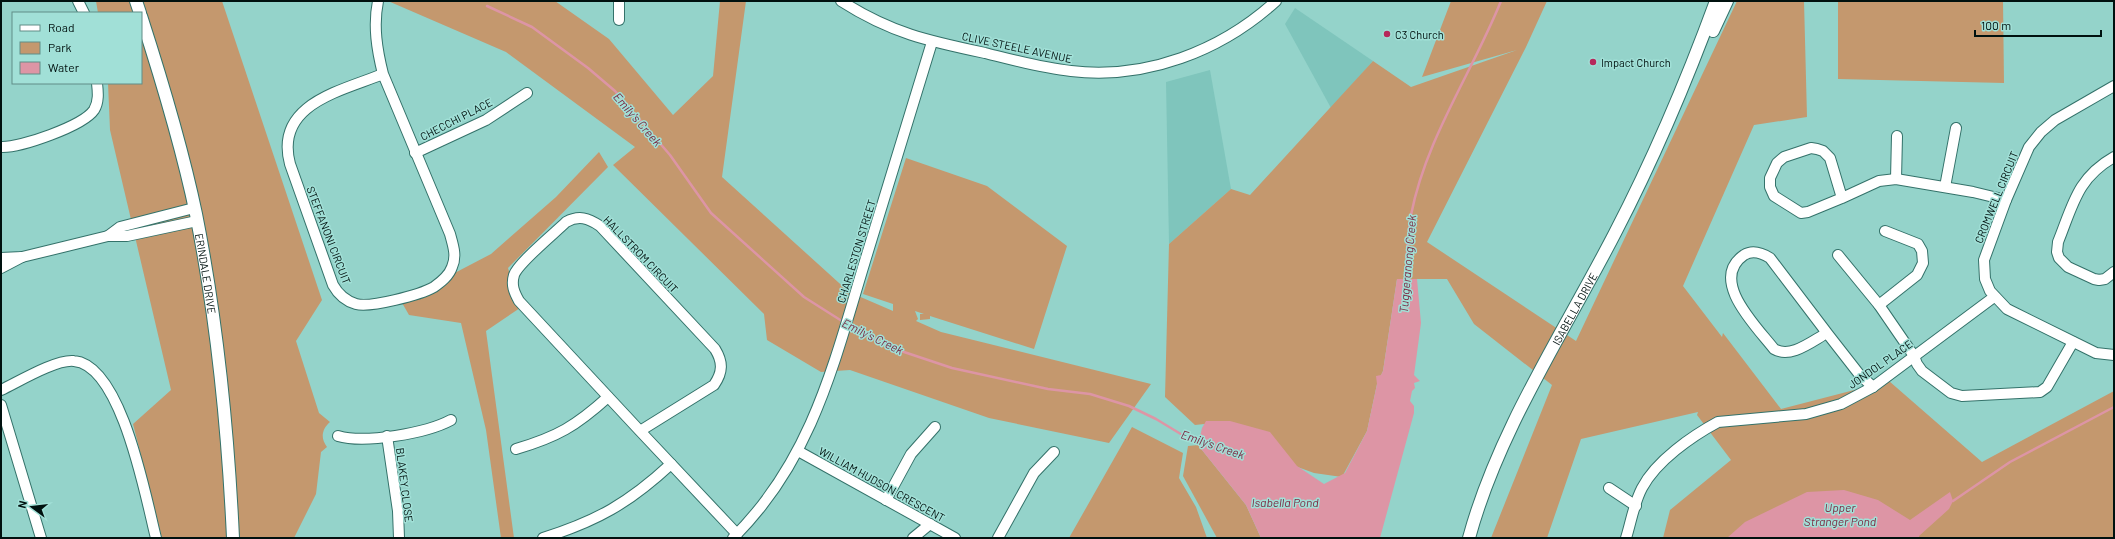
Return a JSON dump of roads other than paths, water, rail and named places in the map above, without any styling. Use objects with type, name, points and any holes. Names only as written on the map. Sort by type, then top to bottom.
[{"type":"main road","points":[[136,1],[140,12]]},
{"type":"main road","name":"ISABELLA DRIVE","points":[[1469,538],[1501,451],[1648,169],[1686,81],[1716,1]]},
{"type":"main road","name":"ISABELLA DRIVE","points":[[1686,81],[1727,1]]},
{"type":"main road","name":"ERINDALE DRIVE","points":[[142,19],[159,71],[197,221],[209,291],[219,369],[233,538]]},
{"type":"street","points":[[78,1],[84,12]]},
{"type":"street","name":"STEFFANONI CIRCUIT","points":[[378,1],[375,22],[377,50],[383,74],[450,234],[455,250],[454,261],[450,271],[443,280],[433,287],[377,304],[364,305],[346,300],[335,289],[290,164],[288,137],[292,124],[306,108],[318,100],[383,74]]},
{"type":"street","points":[[619,1],[619,20]]},
{"type":"street","name":"CLIVE STEELE AVENUE","points":[[841,1],[885,26],[932,42],[1057,69],[1083,72],[1118,72],[1165,63],[1208,48],[1234,34],[1258,17],[1276,1]]},
{"type":"street","name":"CHARLESTON STREET","points":[[735,536],[763,505],[798,451],[815,417],[842,336],[932,42]]},
{"type":"street","points":[[1,147],[28,143],[78,123],[87,117],[96,105],[98,96],[97,84]]},
{"type":"street","name":"CROMWELL CIRCUIT","points":[[2114,86],[2056,120],[2041,132],[2029,147],[2006,200],[1984,260],[1985,279],[1994,297],[2007,309],[2096,353],[2114,355]]},
{"type":"street","name":"CHECCHI PLACE","points":[[415,153],[486,120],[527,93]]},
{"type":"street","points":[[1945,187],[1956,128]]},
{"type":"street","points":[[1896,179],[1897,136]]},
{"type":"street","points":[[1842,198],[1830,158],[1823,151],[1817,149],[1811,148],[1784,157],[1777,163],[1770,178],[1770,187],[1774,196],[1801,213],[1808,212],[1842,198],[1879,181],[1896,179],[1945,187],[2006,200]]},
{"type":"street","points":[[2114,157],[2090,174],[2081,187],[2058,242],[2057,252],[2062,263],[2094,279],[2105,279],[2114,272]]},
{"type":"street","points":[[108,236],[120,227],[194,208]]},
{"type":"street","name":"HALLSTROM CIRCUIT","points":[[640,431],[714,384],[720,377],[722,368],[720,358],[715,349],[600,226],[591,220],[583,218],[572,219],[566,222],[517,269],[512,283],[514,292],[519,301],[608,396],[640,431],[671,464],[735,536]]},
{"type":"street","points":[[1,258],[22,257],[108,236],[127,236],[197,221]]},
{"type":"street","points":[[1879,305],[1917,275],[1923,263],[1922,251],[1918,244],[1885,231]]},
{"type":"street","points":[[1827,333],[1788,353],[1781,353],[1774,349],[1733,295],[1730,279],[1732,268],[1738,259],[1753,252],[1763,254],[1770,258],[1859,374],[1873,386]]},
{"type":"street","points":[[1838,255],[1879,305],[1922,370],[1956,395],[2035,393],[2047,387],[2073,342]]},
{"type":"street","points":[[1,268],[22,257]]},
{"type":"street","name":"JONDOL PLACE","points":[[1636,506],[1641,489],[1654,471],[1686,443],[1718,422],[1782,418],[1818,412],[1852,399],[1873,386],[1994,297]]},
{"type":"street","points":[[1,390],[66,361],[83,363],[91,367],[111,394],[123,415],[156,538]]},
{"type":"street","points":[[516,449],[548,440],[568,429],[608,396]]},
{"type":"street","points":[[1,405],[41,538]]},
{"type":"street","name":"BLAKEY CLOSE","points":[[338,436],[363,439],[387,436],[428,430],[450,420]]},
{"type":"street","points":[[886,500],[911,454],[934,427]]},
{"type":"street","name":"BLAKEY CLOSE","points":[[387,436],[398,510],[399,538]]},
{"type":"street","name":"WILLIAM HUDSON CRESCENT","points":[[798,451],[955,538]]},
{"type":"street","points":[[998,538],[1034,473],[1054,452]]},
{"type":"street","points":[[543,538],[575,528],[612,510],[635,495],[671,464]]},
{"type":"street","points":[[1609,488],[1636,506],[1626,538]]},
{"type":"street","points":[[913,538],[930,524]]},
{"type":"water","name":"Isabella Pond","points":[[1397,279],[1417,279],[1421,323],[1414,375],[1420,381],[1414,383],[1415,388],[1412,391],[1410,401],[1414,406],[1414,413],[1380,538],[1261,538],[1246,505],[1198,445],[1202,428],[1206,421],[1230,421],[1270,432],[1297,466],[1324,484],[1345,473],[1367,431],[1377,384],[1376,376],[1381,375],[1383,371]]},
{"type":"water","name":"Upper Stranger Pond","points":[[1844,490],[1878,500],[1910,520],[1950,492],[1953,501],[1949,509],[1919,536],[1919,538],[1727,538],[1745,522],[1807,492]]},
{"type":"waterway","name":"Tuggeranong Creek","points":[[1405,282],[1411,215],[1427,159],[1438,132],[1477,54],[1501,1]]},
{"type":"waterway","name":"Emily's Creek","points":[[487,6],[532,27],[588,68],[615,91],[670,155],[711,213],[804,297],[845,323]]},
{"type":"waterway","name":"Emily's Creek","points":[[849,325],[889,347],[952,368],[1048,389],[1090,394],[1129,406],[1156,419],[1189,439],[1202,443]]},
{"type":"waterway","points":[[1953,501],[2010,462],[2114,407]]},
{"type":"place","name":"C3 Church","points":[[1387,34]]},
{"type":"place","name":"Impact Church","points":[[1593,62]]}]
